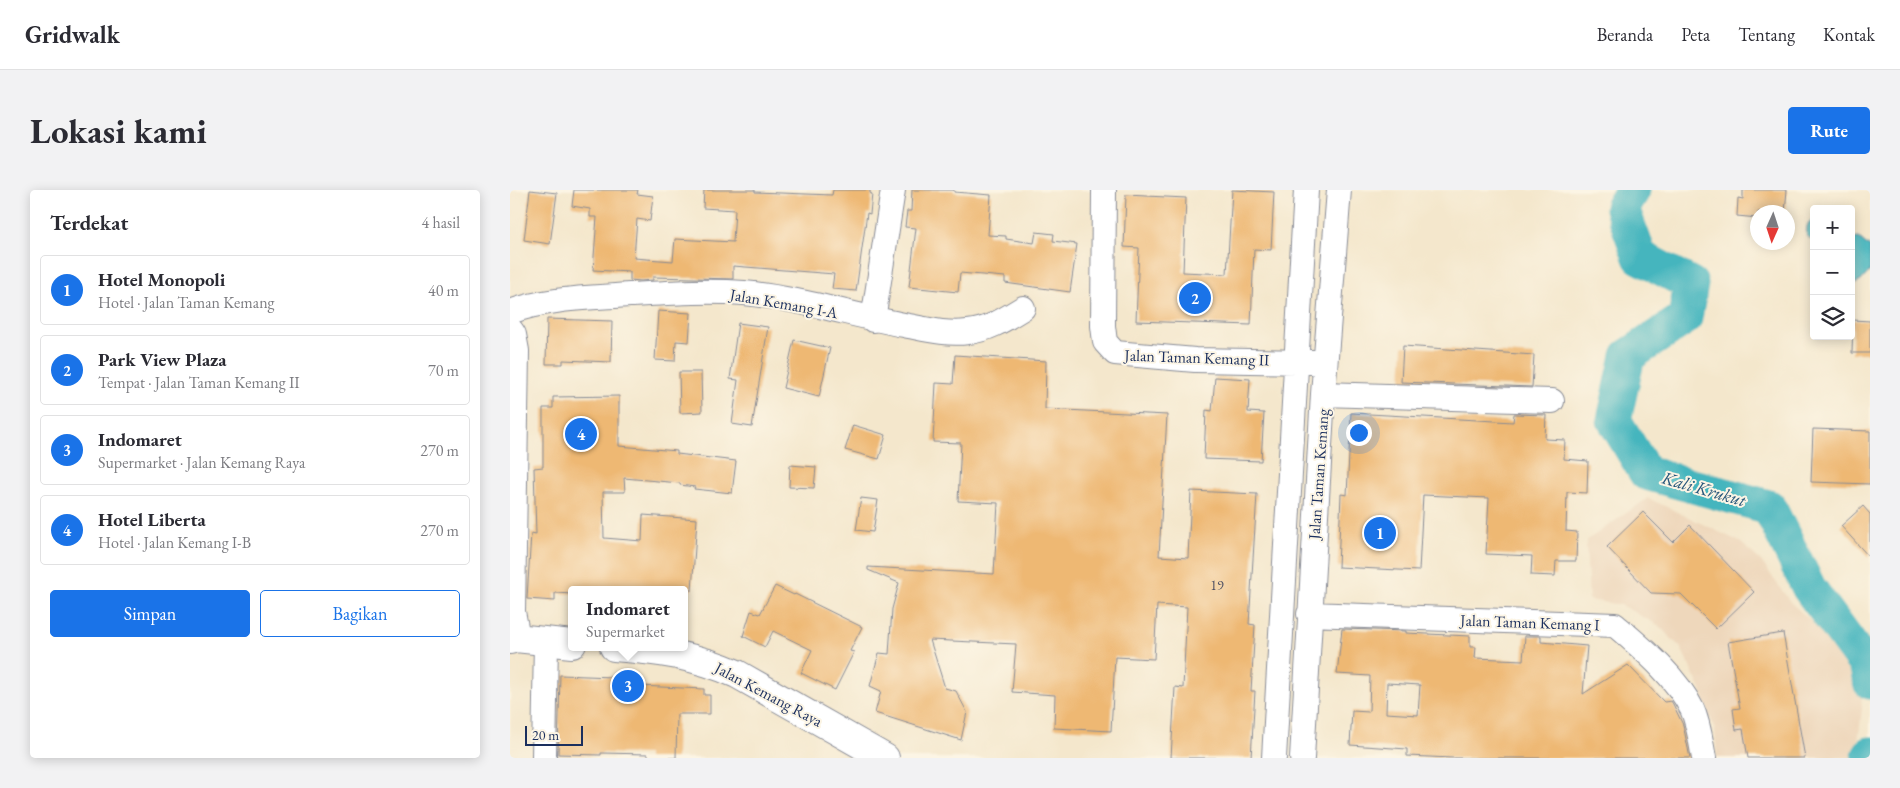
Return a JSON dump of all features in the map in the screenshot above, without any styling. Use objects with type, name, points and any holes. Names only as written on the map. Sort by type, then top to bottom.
[{"type":"street","points":[[873,320],[893,190]]},
{"type":"street","name":"Jalan Taman Kemang II","points":[[1104,190],[1103,326],[1105,342],[1115,354],[1195,360],[1297,360],[1326,363]]},
{"type":"street","name":"Jalan Taman Kemang","points":[[1274,758],[1306,190]]},
{"type":"street","name":"Jalan Taman Kemang","points":[[1302,758],[1316,497],[1339,190]]},
{"type":"street","name":"Jalan Kemang I-A","points":[[510,312],[526,306],[550,301],[710,292],[744,293],[788,300],[873,320],[938,332],[968,332],[996,325],[1023,308]]},
{"type":"street","points":[[510,332],[515,351],[511,612],[513,639],[559,643],[544,758]]},
{"type":"street","points":[[1323,394],[1552,401]]},
{"type":"street","points":[[1289,496],[1316,497]]},
{"type":"street","name":"Jalan Taman Kemang I","points":[[1309,614],[1614,625],[1649,654],[1673,680],[1693,710],[1704,758]]},
{"type":"street","name":"Jalan Kemang Raya","points":[[659,651],[715,664],[737,674],[885,758]]},
{"type":"shaded area","points":[[1648,498],[1740,542],[1761,561],[1791,603],[1851,657],[1860,676],[1862,709],[1856,758],[1717,758],[1715,731],[1702,692],[1681,648],[1658,625],[1621,605],[1589,600],[1586,541]]},
{"type":"water","points":[[1810,221],[1810,239],[1807,237]]},
{"type":"water","points":[[1855,238],[1859,238],[1870,247],[1870,271],[1861,281],[1855,284],[1855,250]]},
{"type":"building","points":[[530,190],[557,193],[550,244],[524,240]]},
{"type":"building","points":[[574,190],[638,190],[637,194],[653,196],[650,221],[637,219],[634,258],[673,261],[675,239],[733,242],[735,210],[703,208],[704,190],[755,190],[755,192],[832,195],[833,190],[870,190],[872,194],[870,214],[867,213],[856,291],[832,289],[834,274],[733,266],[733,279],[653,277],[653,280],[641,281],[630,280],[630,272],[593,270],[597,217],[590,217],[590,209],[572,206]]},
{"type":"building","points":[[912,190],[954,190],[954,192],[991,195],[988,235],[1006,236],[1006,239],[1034,243],[1036,232],[1054,234],[1053,241],[1077,244],[1070,292],[1005,283],[1005,277],[960,273],[958,292],[909,287],[916,228],[905,227],[907,211],[911,211]]},
{"type":"building","points":[[1232,190],[1274,192],[1271,250],[1254,249],[1251,325],[1136,321],[1139,248],[1124,247],[1126,195],[1186,198],[1183,272],[1227,274]]},
{"type":"building","points":[[1743,190],[1787,190],[1786,205],[1750,205],[1750,217],[1737,216],[1738,198],[1743,199]]},
{"type":"building","points":[[658,311],[691,313],[689,342],[676,341],[675,361],[655,360]]},
{"type":"building","points":[[547,319],[612,321],[611,362],[563,360],[563,364],[546,364]]},
{"type":"building","points":[[1855,320],[1870,321],[1870,353],[1852,353],[1852,340],[1855,340]]},
{"type":"building","points":[[738,323],[768,327],[752,427],[732,424],[738,380],[730,379]]},
{"type":"building","points":[[794,340],[830,348],[819,397],[783,388]]},
{"type":"building","points":[[1403,346],[1534,355],[1532,387],[1401,382]]},
{"type":"building","points":[[955,355],[1046,361],[1045,409],[1167,415],[1159,556],[1188,558],[1191,491],[1257,494],[1249,624],[1255,625],[1251,691],[1255,691],[1251,758],[1171,758],[1175,687],[1183,688],[1187,607],[1157,605],[1154,659],[1115,657],[1111,731],[1054,728],[1055,695],[1012,692],[1016,644],[930,640],[945,688],[956,691],[967,712],[961,740],[875,713],[881,691],[870,686],[879,653],[889,654],[892,609],[899,583],[868,570],[868,567],[994,574],[998,503],[958,501],[961,443],[933,442],[936,383],[953,384]]},
{"type":"building","points":[[679,372],[701,372],[702,412],[680,413]]},
{"type":"building","points":[[1215,377],[1250,379],[1248,412],[1264,413],[1261,461],[1204,459],[1206,410],[1212,411]]},
{"type":"building","points":[[619,396],[619,446],[677,451],[677,454],[736,461],[732,493],[694,489],[695,487],[680,485],[680,483],[624,478],[625,492],[603,492],[604,538],[642,541],[643,515],[697,519],[692,590],[688,590],[688,586],[568,586],[568,594],[555,593],[555,601],[527,599],[531,533],[536,534],[534,468],[543,467],[543,408],[553,408],[553,397]]},
{"type":"building","points":[[1351,413],[1513,422],[1514,414],[1546,415],[1545,439],[1565,440],[1564,459],[1588,461],[1587,493],[1567,492],[1566,531],[1577,532],[1576,561],[1556,561],[1555,576],[1531,575],[1532,556],[1486,554],[1489,498],[1423,495],[1419,571],[1338,567],[1341,494],[1347,495]]},
{"type":"building","points":[[853,425],[886,435],[879,459],[845,450]]},
{"type":"building","points":[[1813,429],[1870,431],[1870,484],[1811,482]]},
{"type":"building","points":[[790,465],[816,467],[814,488],[789,487]]},
{"type":"building","points":[[861,498],[878,500],[873,532],[856,530]]},
{"type":"building","points":[[1863,506],[1870,514],[1870,558],[1841,526]]},
{"type":"building","points":[[1643,512],[1673,542],[1690,525],[1754,592],[1716,629],[1681,594],[1651,593],[1607,547]]},
{"type":"building","points":[[775,586],[862,627],[850,651],[854,652],[835,690],[801,673],[812,650],[773,631],[765,647],[743,636],[751,611],[760,614]]},
{"type":"building","points":[[1342,629],[1470,636],[1470,647],[1476,647],[1475,658],[1523,660],[1525,636],[1541,636],[1541,642],[1587,646],[1583,694],[1628,665],[1664,702],[1671,701],[1673,704],[1683,725],[1690,758],[1452,758],[1407,756],[1407,749],[1350,745],[1352,711],[1369,712],[1370,676],[1337,674]],"holes":[[[1387,683],[1420,685],[1418,715],[1386,713]]]},
{"type":"building","points":[[1783,633],[1805,758],[1748,758],[1743,729],[1736,730],[1733,709],[1740,708],[1728,642]]},
{"type":"building","points":[[560,675],[639,678],[639,686],[704,689],[704,695],[710,695],[710,714],[677,714],[676,758],[648,758],[648,754],[558,754]]},
{"type":"waterway","name":"Kali Krukut","points":[[1633,190],[1622,208],[1640,257],[1691,284],[1685,318],[1628,356],[1614,420],[1646,473],[1769,507],[1809,588],[1867,667],[1870,682]]},
{"type":"waterway","name":"Kali Krukut","points":[[1869,758],[1870,754]]},
{"type":"place","name":"Park View Plaza","points":[[1195,298]]},
{"type":"place","name":"Hotel Liberta","points":[[581,434]]},
{"type":"place","name":"Hotel Monopoli","points":[[1380,533]]},
{"type":"place","name":"Indomaret","points":[[628,686]]}]
